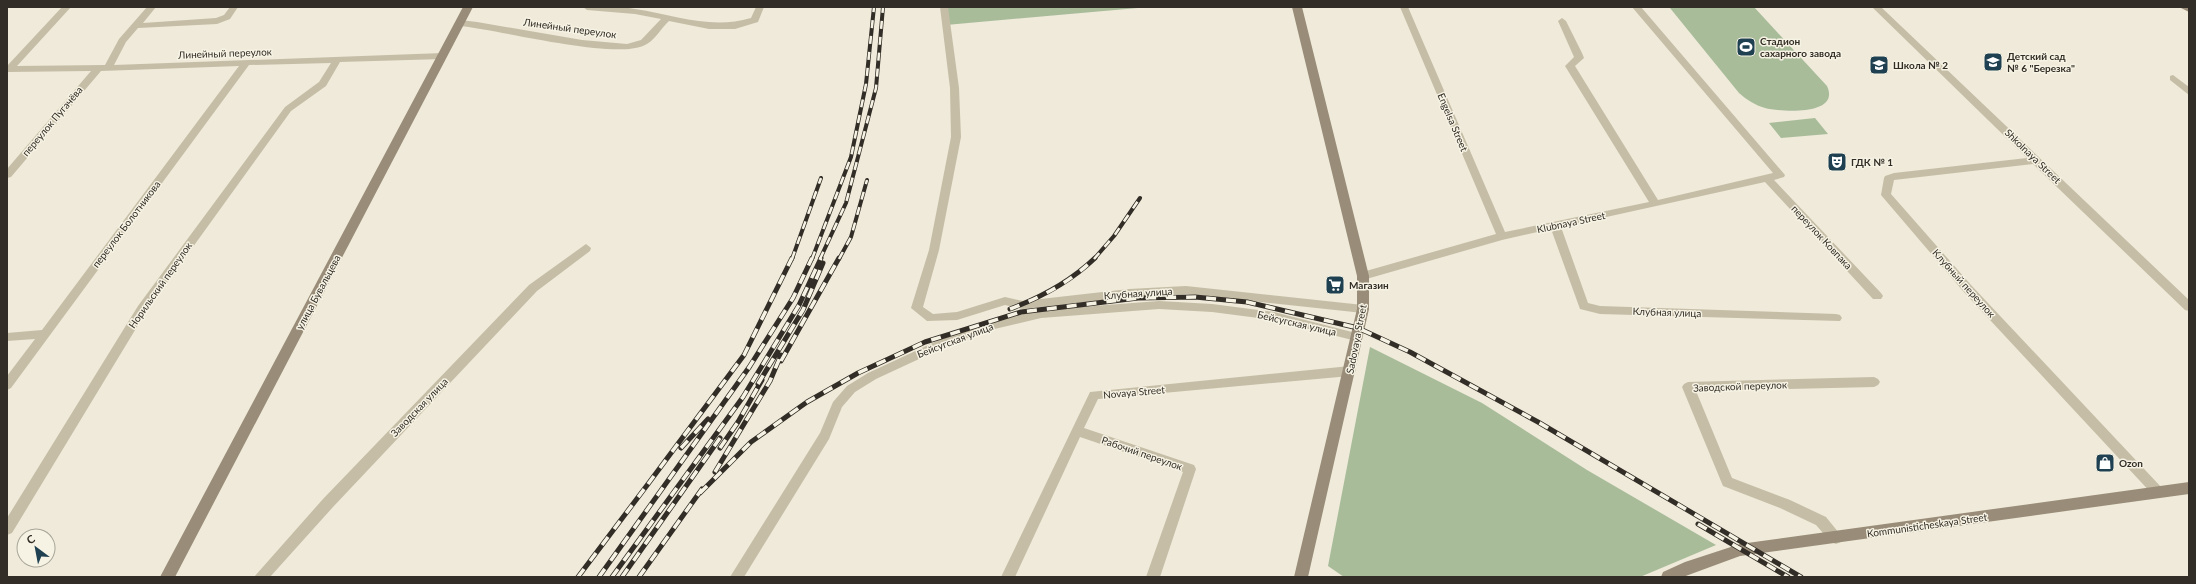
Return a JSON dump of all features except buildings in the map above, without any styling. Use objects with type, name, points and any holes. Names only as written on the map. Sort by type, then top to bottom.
[{"type":"street","points":[[8,69],[67,7]]},
{"type":"street","points":[[108,67],[122,41],[152,7]]},
{"type":"street","points":[[134,26],[217,21],[227,17],[234,7]]},
{"type":"street","name":"улица Бувальцева","points":[[166,577],[468,7]]},
{"type":"street","points":[[587,7],[635,11],[709,26],[735,26],[755,20],[760,7]]},
{"type":"street","name":"Клубная улица","points":[[944,7],[952,63],[957,118],[956,137],[934,250],[917,308],[931,318],[957,316],[1005,301],[1023,305],[1129,293],[1186,290],[1363,309]]},
{"type":"street","name":"Sadovaya Street","points":[[1297,7],[1363,276],[1363,309],[1350,371],[1301,577]]},
{"type":"street","name":"Engelsa Street","points":[[1404,7],[1502,236]]},
{"type":"street","name":"Klubnaya Street","points":[[1363,276],[1502,236],[1655,204],[1780,175],[1672,47],[1636,7]]},
{"type":"street","name":"Shkolnaya Street","points":[[1876,7],[2189,307]]},
{"type":"street","points":[[2184,7],[2189,9]]},
{"type":"street","name":"Линейный переулок","points":[[460,23],[590,43],[625,46],[641,44],[667,18]]},
{"type":"street","points":[[1562,22],[1578,53],[1579,58],[1570,66],[1655,204]]},
{"type":"street","name":"Линейный переулок","points":[[8,69],[336,61],[443,56]]},
{"type":"street","name":"Норильский переулок","points":[[7,528],[142,309],[288,109],[323,84],[336,61]]},
{"type":"street","name":"переулок Болотникова","points":[[7,385],[43,334],[246,63]]},
{"type":"street","name":"переулок Пугачёва","points":[[7,175],[98,68]]},
{"type":"street","points":[[2173,78],[2189,92]]},
{"type":"street","name":"Клубный переулок","points":[[2037,160],[1894,176],[1889,178],[1886,195],[1967,288],[2158,492]]},
{"type":"street","name":"переулок Ковпака","points":[[1767,178],[1877,296]]},
{"type":"street","name":"Клубная улица","points":[[1555,225],[1584,306],[1600,310],[1836,318]]},
{"type":"street","name":"Заводская улица","points":[[261,577],[328,503],[533,288],[586,248]]},
{"type":"street","name":"Бейсугская улица","points":[[736,577],[825,435],[837,405],[852,389],[872,376],[943,343],[984,327],[1041,314],[1159,305],[1212,308],[1274,316],[1356,337]]},
{"type":"street","points":[[7,337],[43,334]]},
{"type":"street","name":"Novaya Street","points":[[1008,577],[1094,395],[1350,371]]},
{"type":"street","name":"Заводской переулок","points":[[1836,538],[1821,521],[1785,504],[1728,482],[1688,387],[1874,382]]},
{"type":"street","name":"Рабочий переулок","points":[[1078,431],[1190,469],[1153,577]]},
{"type":"street","name":"Kommunisticheskaya Street","points":[[1668,577],[1690,566],[1740,550],[1836,538],[2189,488]]},
{"type":"green space","points":[[943,7],[1149,7],[946,25]]},
{"type":"green space","name":"Стадион сахарного завода","points":[[1754,7],[1827,86],[1829,96],[1825,103],[1807,110],[1795,111],[1765,108],[1751,102],[1739,93],[1670,8]]},
{"type":"green space","points":[[1815,118],[1828,134],[1781,138],[1769,123]]},
{"type":"green space","points":[[1370,347],[1482,403],[1587,470],[1716,545],[1640,577],[1344,577],[1328,566]]},
{"type":"railway","points":[[812,259],[851,157],[866,84],[874,7]]},
{"type":"railway","points":[[820,259],[846,203],[876,88],[883,7]]},
{"type":"railway","points":[[792,259],[821,178]]},
{"type":"railway","points":[[839,259],[851,237],[867,180]]},
{"type":"railway","points":[[1094,259],[1114,236],[1140,198]]},
{"type":"railway","points":[[649,483],[744,355],[792,258]]},
{"type":"railway","points":[[749,367],[793,298],[812,258]]},
{"type":"railway","points":[[612,577],[743,397],[799,305],[821,258]]},
{"type":"railway","points":[[781,361],[839,258]]},
{"type":"railway","points":[[1010,309],[1066,282],[1094,259]]},
{"type":"railway","points":[[758,384],[803,310],[823,263]]},
{"type":"railway","points":[[700,493],[751,442],[807,402],[858,373],[925,342],[1021,312],[1138,298],[1195,297],[1247,302],[1358,328],[1410,352],[1538,422],[1801,577]]},
{"type":"railway","points":[[715,472],[770,381],[781,355]]},
{"type":"railway","points":[[599,577],[749,367]]},
{"type":"railway","points":[[720,448],[738,422],[762,380]]},
{"type":"railway","points":[[681,448],[708,419]]},
{"type":"railway","points":[[622,577],[720,438]]},
{"type":"railway","points":[[578,577],[649,483]]},
{"type":"railway","points":[[639,577],[702,489]]},
{"type":"railway","points":[[1698,524],[1788,577]]},
{"type":"place","name":"Стадион сахарного завода","points":[[1746,47]]},
{"type":"place","name":"Детский сад № 6 \"Березка\"","points":[[1993,62]]},
{"type":"place","name":"Школа № 2","points":[[1879,65]]},
{"type":"place","name":"ГДК № 1","points":[[1837,162]]},
{"type":"place","name":"Магазин","points":[[1335,285]]},
{"type":"place","name":"Ozon","points":[[2105,463]]}]
